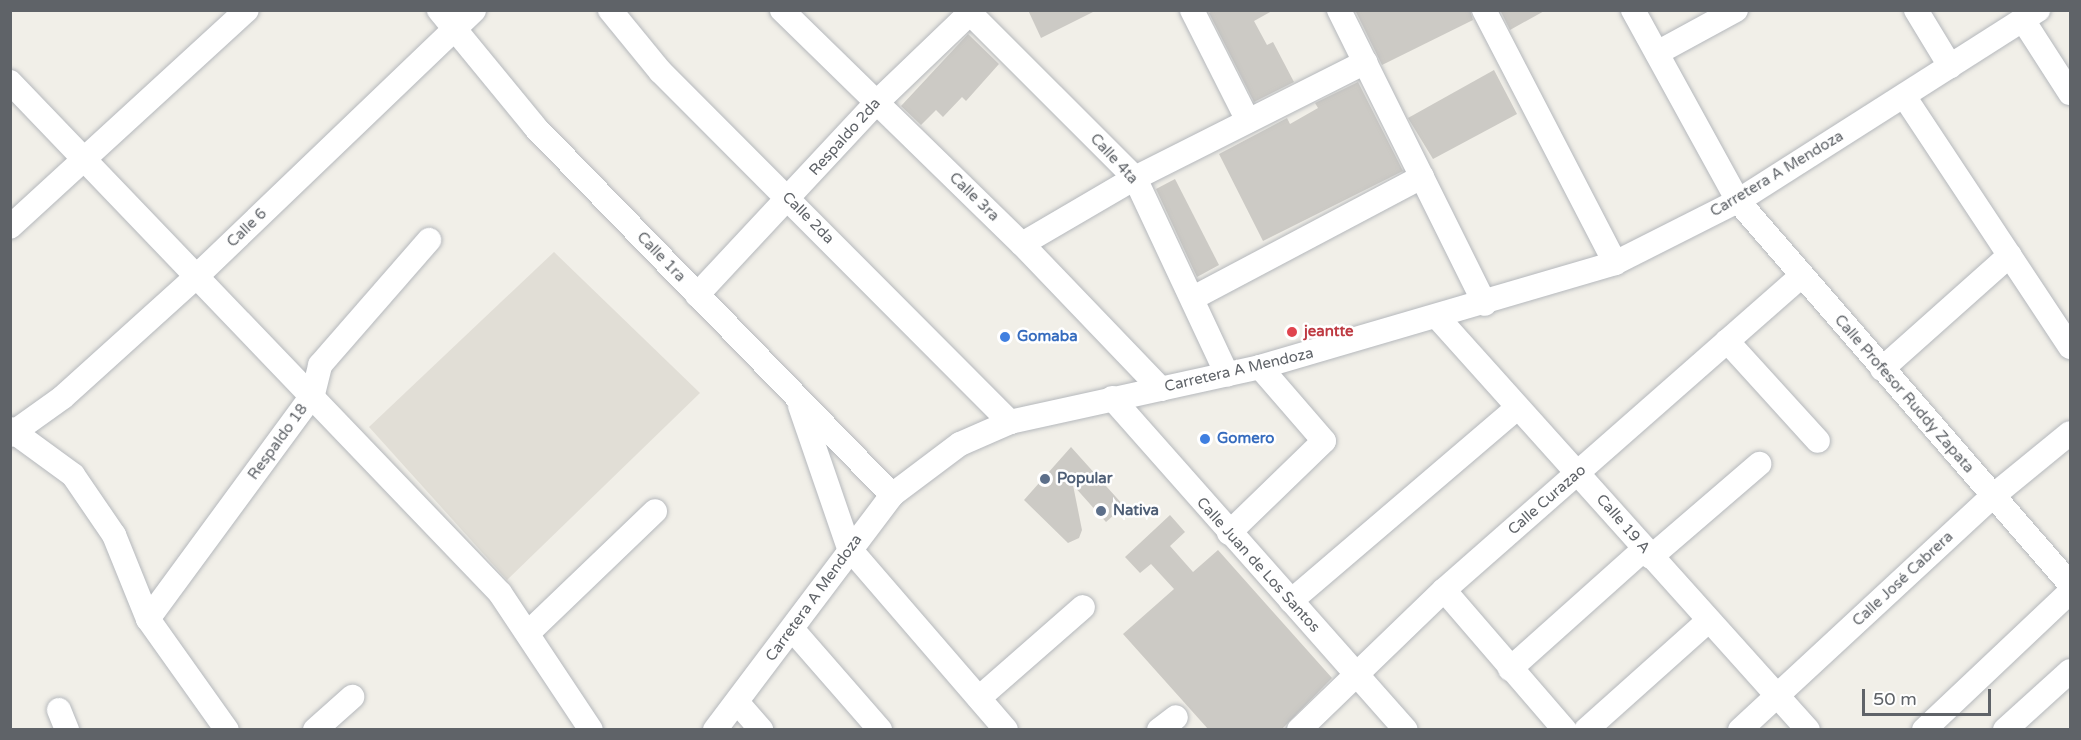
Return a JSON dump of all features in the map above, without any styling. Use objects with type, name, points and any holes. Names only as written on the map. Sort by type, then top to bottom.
[{"type":"street","points":[[10,227],[89,160],[247,10]]},
{"type":"street","name":"Calle 6","points":[[12,432],[63,398],[199,274],[446,19],[474,10]]},
{"type":"street","name":"Calle 2da","points":[[610,10],[660,71],[1010,422]]},
{"type":"street","name":"Calle 3ra","points":[[782,10],[1022,244],[1161,389]]},
{"type":"street","points":[[1192,10],[1248,120]]},
{"type":"street","points":[[1339,10],[1485,304]]},
{"type":"street","points":[[1484,10],[1615,262]]},
{"type":"street","name":"Calle Profesor Ruddy Zapata","points":[[1633,10],[1738,201],[2070,584]]},
{"type":"street","points":[[1657,53],[1736,10]]},
{"type":"street","points":[[1916,10],[1950,66]]},
{"type":"street","name":"Respaldo 2da","points":[[697,295],[790,199],[876,102],[970,11]]},
{"type":"street","name":"Calle 4ta","points":[[970,11],[1136,178],[1195,297],[1227,374]]},
{"type":"street","points":[[2030,15],[2070,93]]},
{"type":"street","name":"Carretera A Mendoza","points":[[715,729],[792,630],[849,548],[892,495],[960,444],[1010,422],[1260,367],[1439,319],[1615,262],[1738,201],[2030,15]]},
{"type":"street","name":"Calle 1ra","points":[[446,19],[536,127],[892,495]]},
{"type":"street","points":[[1022,244],[1136,178],[1366,62]]},
{"type":"street","points":[[10,82],[199,274],[500,593],[591,729]]},
{"type":"street","points":[[1904,96],[2070,347]]},
{"type":"street","points":[[1195,297],[1422,177]]},
{"type":"street","name":"Respaldo 18","points":[[148,619],[313,394],[320,365],[429,240]]},
{"type":"street","points":[[1882,369],[2010,255]]},
{"type":"street","name":"Calle Curazao","points":[[1299,729],[1358,678],[1444,590],[1801,276]]},
{"type":"street","name":"Calle 19 A","points":[[1439,319],[1517,408],[1579,473],[1708,621],[1808,729]]},
{"type":"street","points":[[1727,341],[1818,441]]},
{"type":"street","points":[[1228,533],[1324,441],[1260,367]]},
{"type":"street","name":"Calle Juan de Los Santos","points":[[1112,398],[1228,533],[1406,729]]},
{"type":"street","points":[[799,401],[849,548],[1006,729]]},
{"type":"street","points":[[1291,601],[1517,408]]},
{"type":"street","points":[[12,432],[73,475],[114,535],[148,619],[227,729]]},
{"type":"street","name":"Calle José Cabrera","points":[[1740,729],[1993,496],[2070,433]]},
{"type":"street","points":[[1510,669],[1647,553],[1759,464]]},
{"type":"street","points":[[528,633],[655,512]]},
{"type":"street","points":[[1444,590],[1510,669],[1565,729]]},
{"type":"street","points":[[1924,729],[2070,592]]},
{"type":"street","points":[[979,698],[1083,607]]},
{"type":"street","points":[[1586,729],[1708,621]]},
{"type":"street","points":[[792,630],[880,729]]},
{"type":"street","points":[[2005,729],[2070,671]]},
{"type":"street","points":[[315,729],[352,697]]},
{"type":"street","points":[[737,702],[761,729]]},
{"type":"shaded area","points":[[554,252],[700,393],[507,580],[369,427]]},
{"type":"building","points":[[1028,10],[1097,10],[1041,38]]},
{"type":"building","points":[[1214,10],[1274,10],[1254,21],[1267,45],[1273,42],[1294,82],[1254,102],[1209,13]]},
{"type":"building","points":[[1355,10],[1470,10],[1473,20],[1382,65]]},
{"type":"building","points":[[1500,10],[1546,10],[1510,30]]},
{"type":"building","points":[[968,34],[999,64],[966,101],[962,97],[943,117],[936,110],[921,125],[901,106]]},
{"type":"building","points":[[1494,70],[1517,114],[1433,159],[1408,118]]},
{"type":"building","points":[[1358,82],[1403,171],[1263,241],[1219,154],[1287,118],[1290,124],[1318,108],[1315,103]]},
{"type":"building","points":[[1175,179],[1219,265],[1197,277],[1156,189]]},
{"type":"building","points":[[1071,447],[1124,506],[1106,522],[1073,485],[1082,530],[1079,538],[1068,543],[1024,500]]},
{"type":"building","points":[[1170,515],[1185,532],[1170,546],[1193,572],[1218,550],[1332,678],[1282,729],[1208,729],[1123,634],[1174,589],[1151,564],[1140,573],[1125,557]]},
{"type":"place","name":"jeantte","points":[[1292,332]]},
{"type":"place","name":"Gomaba","points":[[1005,337]]},
{"type":"place","name":"Gomero","points":[[1205,439]]},
{"type":"place","name":"Popular","points":[[1045,479]]},
{"type":"place","name":"Nativa","points":[[1101,511]]}]
